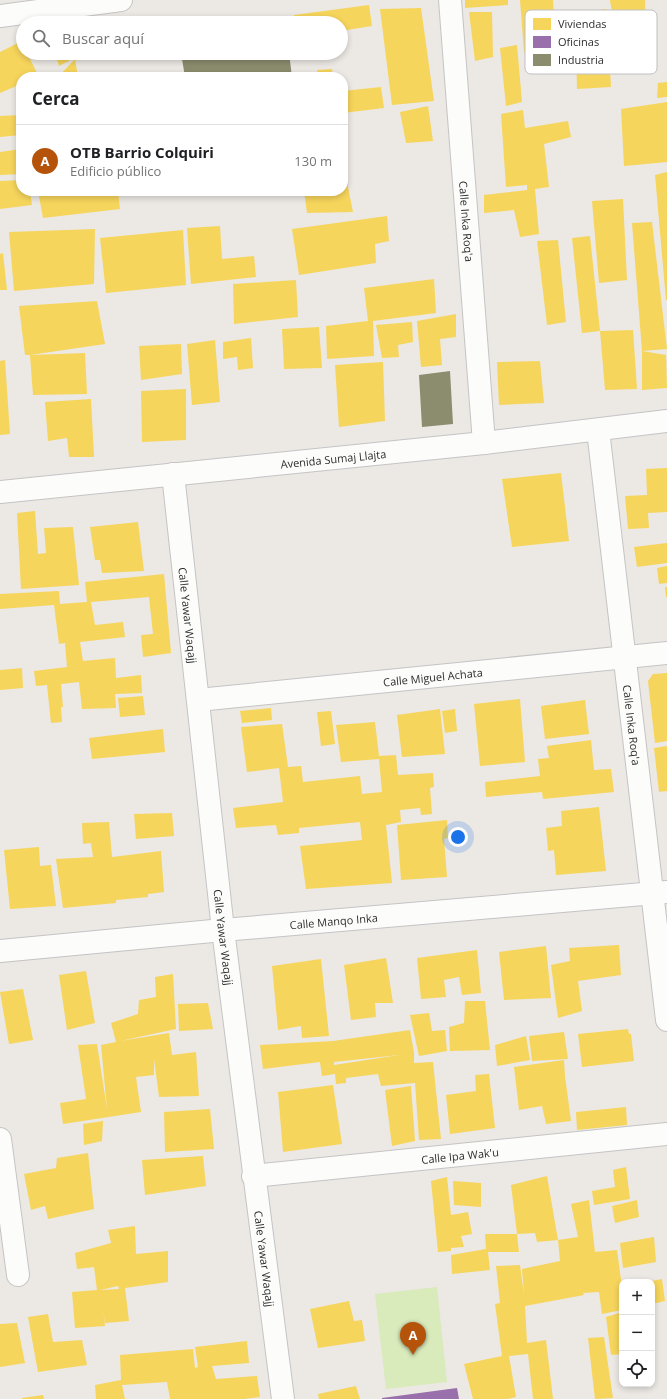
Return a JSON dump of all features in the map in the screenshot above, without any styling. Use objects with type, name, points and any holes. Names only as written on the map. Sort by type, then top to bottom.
[{"type":"street","points":[[7,10],[121,0]]},
{"type":"street","name":"Calle Inka Roq'a","points":[[450,0],[484,443]]},
{"type":"street","name":"Avenida Sumaj Llajta","points":[[0,492],[484,443],[667,421]]},
{"type":"street","name":"Calle Inka Roq'a","points":[[598,430],[624,657],[659,892],[667,1020]]},
{"type":"street","name":"Calle Yawar Waqajj","points":[[173,474],[223,930],[283,1399]]},
{"type":"street","name":"Calle Miguel Achata","points":[[198,700],[667,653]]},
{"type":"street","name":"Calle Manqo Inka","points":[[0,951],[659,892]]},
{"type":"street","name":"Calle Ipa Wak'u","points":[[254,1176],[667,1134]]},
{"type":"street","points":[[0,1139],[18,1275]]},
{"type":"green space","points":[[437,1287],[447,1382],[386,1389],[375,1294]]},
{"type":"building: Viviendas","points":[[465,0],[508,0],[508,5],[465,8]]},
{"type":"building: Viviendas","points":[[520,0],[553,0],[554,10],[525,10],[524,52]]},
{"type":"building: Viviendas","points":[[610,0],[645,0],[645,10],[612,10]]},
{"type":"building: Viviendas","points":[[369,5],[372,26],[348,30],[348,16],[294,15]]},
{"type":"building: Viviendas","points":[[421,8],[434,101],[392,105],[380,9]]},
{"type":"building: Viviendas","points":[[469,12],[492,12],[493,57],[475,61]]},
{"type":"building: Viviendas","points":[[16,44],[16,60],[30,60],[36,72],[16,72],[16,86],[0,93],[0,52]]},
{"type":"building: Viviendas","points":[[517,45],[522,102],[506,106],[500,48]]},
{"type":"building: Viviendas","points":[[57,60],[71,60],[59,66]]},
{"type":"building: Viviendas","points":[[74,60],[75,60],[77,72],[63,72]]},
{"type":"building: Viviendas","points":[[332,69],[332,72],[317,72],[317,70]]},
{"type":"building: Viviendas","points":[[577,74],[610,74],[611,87],[577,89]]},
{"type":"building: Viviendas","points":[[667,82],[667,97],[657,98],[658,83]]},
{"type":"building: Viviendas","points":[[381,87],[384,108],[348,112],[348,90]]},
{"type":"building: Viviendas","points":[[667,102],[667,162],[624,166],[621,109]]},
{"type":"building: Viviendas","points":[[428,106],[433,141],[406,143],[400,112]]},
{"type":"building: Viviendas","points":[[523,110],[525,128],[568,121],[571,137],[544,144],[549,187],[535,189],[539,234],[520,237],[514,210],[484,213],[484,195],[527,190],[527,185],[506,187],[501,114]]},
{"type":"building: Viviendas","points":[[16,115],[16,135],[0,137],[0,116]]},
{"type":"building: Viviendas","points":[[16,150],[16,174],[0,175],[0,152]]},
{"type":"building: Viviendas","points":[[667,172],[667,300],[666,300],[655,175]]},
{"type":"building: Viviendas","points":[[16,180],[16,196],[31,196],[32,205],[0,209],[0,181]]},
{"type":"building: Viviendas","points":[[348,187],[353,212],[307,213],[305,196],[348,196]]},
{"type":"building: Viviendas","points":[[39,196],[119,196],[120,209],[43,218]]},
{"type":"building: Viviendas","points":[[623,199],[627,280],[599,283],[592,201]]},
{"type":"building: Viviendas","points":[[387,216],[389,241],[375,244],[376,263],[299,275],[292,229]]},
{"type":"building: Viviendas","points":[[652,222],[667,349],[642,351],[632,223]]},
{"type":"building: Viviendas","points":[[220,226],[222,259],[254,256],[256,277],[191,284],[187,228]]},
{"type":"building: Viviendas","points":[[95,229],[94,284],[14,291],[9,232]]},
{"type":"building: Viviendas","points":[[183,230],[186,285],[106,293],[100,238]]},
{"type":"building: Viviendas","points":[[590,236],[600,331],[582,333],[572,238]]},
{"type":"building: Viviendas","points":[[558,240],[566,322],[547,325],[537,241]]},
{"type":"building: Viviendas","points":[[3,253],[7,290],[0,290],[0,254]]},
{"type":"building: Viviendas","points":[[434,279],[436,313],[373,321],[374,356],[327,359],[326,326],[368,321],[364,288]]},
{"type":"building: Viviendas","points":[[296,280],[298,317],[234,324],[233,284]]},
{"type":"building: Viviendas","points":[[97,301],[105,344],[25,355],[19,306]]},
{"type":"building: Viviendas","points":[[456,314],[456,337],[440,339],[442,365],[421,367],[417,321]]},
{"type":"building: Viviendas","points":[[412,322],[413,342],[398,345],[399,357],[382,358],[376,325]]},
{"type":"building: Viviendas","points":[[319,327],[322,368],[284,369],[282,329]]},
{"type":"building: Viviendas","points":[[633,330],[637,389],[605,390],[600,331]]},
{"type":"building: Viviendas","points":[[251,338],[253,368],[238,370],[237,357],[223,359],[223,342]]},
{"type":"building: Viviendas","points":[[215,340],[220,402],[192,405],[187,344]]},
{"type":"building: Viviendas","points":[[181,344],[182,374],[141,380],[139,346]]},
{"type":"building: Viviendas","points":[[642,351],[666,355],[667,388],[642,390]]},
{"type":"building: Viviendas","points":[[85,353],[87,394],[33,395],[30,355]]},
{"type":"building: Viviendas","points":[[5,360],[10,434],[0,435],[0,361]]},
{"type":"building: Viviendas","points":[[540,361],[544,403],[499,405],[497,362]]},
{"type":"building: Viviendas","points":[[383,362],[385,421],[339,427],[335,365]]},
{"type":"building: Viviendas","points":[[186,389],[186,440],[142,442],[141,391]]},
{"type":"building: Viviendas","points":[[91,399],[94,457],[69,457],[67,438],[48,441],[45,402]]},
{"type":"building: Viviendas","points":[[667,468],[667,512],[648,513],[649,528],[628,529],[625,496],[647,495],[646,469]]},
{"type":"building: Viviendas","points":[[561,473],[569,541],[512,547],[502,479]]},
{"type":"building: Viviendas","points":[[35,511],[38,554],[46,553],[44,528],[73,527],[79,585],[21,589],[17,513]]},
{"type":"building: Viviendas","points":[[138,522],[144,571],[102,573],[100,560],[95,560],[90,527]]},
{"type":"building: Viviendas","points":[[667,543],[667,563],[637,567],[634,547]]},
{"type":"building: Viviendas","points":[[667,566],[667,583],[659,584],[657,568]]},
{"type":"building: Viviendas","points":[[164,574],[171,653],[143,657],[141,635],[153,634],[149,597],[91,602],[95,625],[123,622],[125,637],[80,642],[83,661],[115,658],[116,678],[141,675],[142,693],[115,694],[116,708],[82,709],[79,682],[61,684],[63,707],[61,707],[62,722],[51,723],[47,685],[36,686],[34,671],[67,667],[65,643],[59,644],[54,605],[0,609],[0,594],[59,591],[60,604],[87,602],[85,582]]},
{"type":"building: Viviendas","points":[[665,587],[667,587],[667,597],[666,597]]},
{"type":"building: Viviendas","points":[[22,668],[23,688],[0,690],[0,670]]},
{"type":"building: Viviendas","points":[[667,673],[667,741],[655,743],[648,681],[653,674]]},
{"type":"building: Viviendas","points":[[143,696],[145,715],[120,717],[118,698]]},
{"type":"building: Viviendas","points":[[520,699],[525,762],[480,766],[474,704]]},
{"type":"building: Viviendas","points":[[585,700],[589,734],[545,739],[541,706]]},
{"type":"building: Viviendas","points":[[271,708],[272,720],[242,723],[240,711]]},
{"type":"building: Viviendas","points":[[440,709],[445,754],[402,757],[397,715]]},
{"type":"building: Viviendas","points":[[455,709],[457,731],[445,733],[442,711]]},
{"type":"building: Viviendas","points":[[331,711],[335,744],[321,746],[317,712]]},
{"type":"building: Viviendas","points":[[375,722],[379,756],[396,755],[398,775],[433,773],[434,787],[430,788],[432,814],[421,815],[420,808],[400,810],[401,822],[386,825],[392,883],[306,889],[300,846],[362,840],[360,822],[299,828],[299,833],[278,835],[276,825],[236,828],[233,808],[283,802],[279,768],[247,772],[241,727],[282,724],[288,767],[301,766],[303,782],[360,776],[362,794],[382,792],[379,759],[341,762],[336,725]]},
{"type":"building: Viviendas","points":[[163,729],[165,752],[92,759],[89,738]]},
{"type":"building: Viviendas","points":[[591,740],[594,770],[611,769],[614,792],[543,799],[542,792],[486,797],[485,782],[540,776],[538,759],[549,758],[547,746]]},
{"type":"building: Viviendas","points":[[667,746],[667,791],[659,792],[654,748]]},
{"type":"building: Viviendas","points":[[599,807],[606,871],[556,875],[554,850],[548,851],[546,828],[562,826],[561,811]]},
{"type":"building: Viviendas","points":[[172,813],[174,836],[136,839],[134,814]]},
{"type":"building: Viviendas","points":[[447,820],[448,838],[444,839],[447,877],[401,880],[397,825]]},
{"type":"building: Viviendas","points":[[109,822],[112,857],[161,851],[164,892],[148,894],[148,897],[116,900],[116,903],[63,908],[56,859],[93,857],[91,843],[83,844],[82,823]]},
{"type":"building: Viviendas","points":[[39,847],[40,866],[51,865],[56,906],[10,909],[4,850]]},
{"type":"building: Viviendas","points":[[619,945],[621,975],[578,981],[582,1011],[558,1018],[551,965],[570,961],[569,948]]},
{"type":"building: Viviendas","points":[[546,946],[551,998],[504,1000],[499,952]]},
{"type":"building: Viviendas","points":[[477,950],[481,993],[462,995],[459,977],[444,980],[446,997],[421,999],[417,958]]},
{"type":"building: Viviendas","points":[[386,958],[393,1003],[375,1003],[376,1017],[351,1020],[344,965]]},
{"type":"building: Viviendas","points":[[321,959],[329,1036],[302,1038],[301,1026],[278,1030],[272,966]]},
{"type":"building: Viviendas","points":[[86,971],[95,1023],[67,1030],[59,975]]},
{"type":"building: Viviendas","points":[[173,974],[176,1029],[120,1041],[169,1033],[172,1055],[196,1052],[199,1096],[159,1097],[154,1059],[154,1075],[136,1077],[141,1112],[63,1124],[60,1103],[86,1099],[78,1045],[97,1044],[107,1109],[101,1045],[116,1042],[111,1023],[138,1014],[139,1000],[156,997],[155,977]]},
{"type":"building: Viviendas","points":[[23,989],[33,1040],[9,1044],[0,992]]},
{"type":"building: Viviendas","points":[[465,1001],[485,1001],[490,1050],[450,1051],[449,1027],[464,1023]]},
{"type":"building: Viviendas","points":[[208,1003],[213,1029],[179,1031],[178,1004]]},
{"type":"building: Viviendas","points":[[429,1013],[432,1031],[445,1030],[447,1051],[419,1056],[410,1015]]},
{"type":"building: Viviendas","points":[[628,1029],[629,1034],[631,1034],[634,1061],[582,1067],[578,1034]]},
{"type":"building: Viviendas","points":[[410,1030],[414,1053],[414,1063],[433,1062],[441,1139],[419,1140],[415,1083],[381,1086],[378,1074],[346,1078],[346,1083],[336,1084],[335,1074],[322,1076],[320,1062],[263,1069],[260,1045],[333,1041]],"holes":[[[399,1055],[334,1065],[334,1062]]]},
{"type":"building: Viviendas","points":[[564,1032],[568,1059],[532,1061],[529,1036]]},
{"type":"building: Viviendas","points":[[526,1036],[530,1060],[497,1066],[495,1045]]},
{"type":"building: Viviendas","points":[[564,1060],[571,1121],[546,1124],[542,1106],[519,1110],[514,1067]]},
{"type":"building: Viviendas","points":[[489,1074],[495,1128],[450,1134],[446,1095],[476,1091],[475,1075]]},
{"type":"building: Viviendas","points":[[333,1085],[342,1144],[283,1152],[278,1092]]},
{"type":"building: Viviendas","points":[[411,1086],[415,1141],[392,1146],[385,1090]]},
{"type":"building: Viviendas","points":[[626,1107],[627,1125],[577,1130],[576,1112]]},
{"type":"building: Viviendas","points":[[210,1109],[214,1149],[165,1152],[164,1112]]},
{"type":"building: Viviendas","points":[[103,1121],[102,1141],[84,1145],[83,1124]]},
{"type":"building: Viviendas","points":[[88,1153],[94,1209],[48,1219],[45,1206],[31,1210],[24,1174],[56,1168],[57,1158]]},
{"type":"building: Viviendas","points":[[203,1156],[206,1186],[145,1195],[142,1160]]},
{"type":"building: Viviendas","points":[[626,1167],[630,1199],[594,1205],[592,1191],[615,1187],[613,1170]]},
{"type":"building: Viviendas","points":[[547,1176],[558,1240],[537,1242],[535,1233],[517,1234],[511,1185]]},
{"type":"building: Viviendas","points":[[447,1177],[451,1215],[468,1212],[472,1234],[461,1236],[464,1247],[451,1248],[451,1251],[438,1252],[431,1181]]},
{"type":"building: Viviendas","points":[[453,1181],[481,1183],[481,1207],[454,1205]]},
{"type":"building: Viviendas","points":[[589,1200],[595,1252],[617,1250],[621,1279],[619,1279],[619,1311],[602,1314],[599,1292],[583,1293],[584,1295],[525,1306],[527,1343],[546,1340],[553,1399],[533,1399],[528,1354],[509,1356],[516,1397],[508,1399],[473,1399],[464,1364],[502,1356],[495,1304],[500,1303],[496,1266],[520,1265],[524,1295],[522,1269],[560,1261],[558,1240],[578,1237],[571,1204]]},
{"type":"building: Viviendas","points":[[637,1200],[639,1217],[615,1223],[612,1206]]},
{"type":"building: Viviendas","points":[[135,1226],[136,1254],[168,1251],[168,1282],[125,1288],[129,1321],[105,1323],[103,1307],[105,1326],[75,1328],[72,1292],[97,1290],[94,1267],[77,1269],[75,1253],[111,1243],[108,1230]],"holes":[[[118,1286],[119,1289],[100,1290]]]},
{"type":"building: Viviendas","points":[[485,1234],[517,1234],[519,1252],[488,1252],[490,1270],[452,1274],[451,1255],[486,1249]]},
{"type":"building: Viviendas","points":[[654,1237],[656,1262],[623,1268],[620,1243]]},
{"type":"building: Viviendas","points":[[662,1279],[665,1301],[655,1303],[655,1280]]},
{"type":"building: Viviendas","points":[[349,1301],[354,1321],[362,1320],[365,1341],[318,1348],[310,1309]]},
{"type":"building: Viviendas","points":[[619,1313],[619,1354],[611,1355],[606,1317]]},
{"type":"building: Viviendas","points":[[48,1314],[53,1342],[82,1340],[87,1365],[38,1372],[28,1317]]},
{"type":"building: Viviendas","points":[[17,1323],[25,1363],[0,1367],[0,1324]]},
{"type":"building: Viviendas","points":[[604,1337],[613,1398],[595,1399],[588,1338]]},
{"type":"building: Viviendas","points":[[247,1341],[249,1363],[212,1366],[216,1379],[257,1376],[260,1397],[244,1399],[170,1399],[167,1382],[122,1385],[125,1399],[96,1399],[95,1385],[121,1380],[120,1355],[193,1349],[195,1368],[198,1367],[195,1347]]},
{"type":"building: Viviendas","points":[[356,1386],[360,1399],[319,1399],[318,1394]]},
{"type":"building: Viviendas","points":[[43,1395],[44,1399],[22,1399],[22,1398]]},
{"type":"building: Oficinas","points":[[457,1388],[459,1399],[382,1399],[382,1398]]},
{"type":"building: Industria","points":[[182,60],[290,60],[291,72],[184,72]]},
{"type":"building: Industria","points":[[450,371],[453,424],[422,427],[419,375]]},
{"type":"place","name":"OTB Barrio Colquiri","points":[[413,1355]]}]
